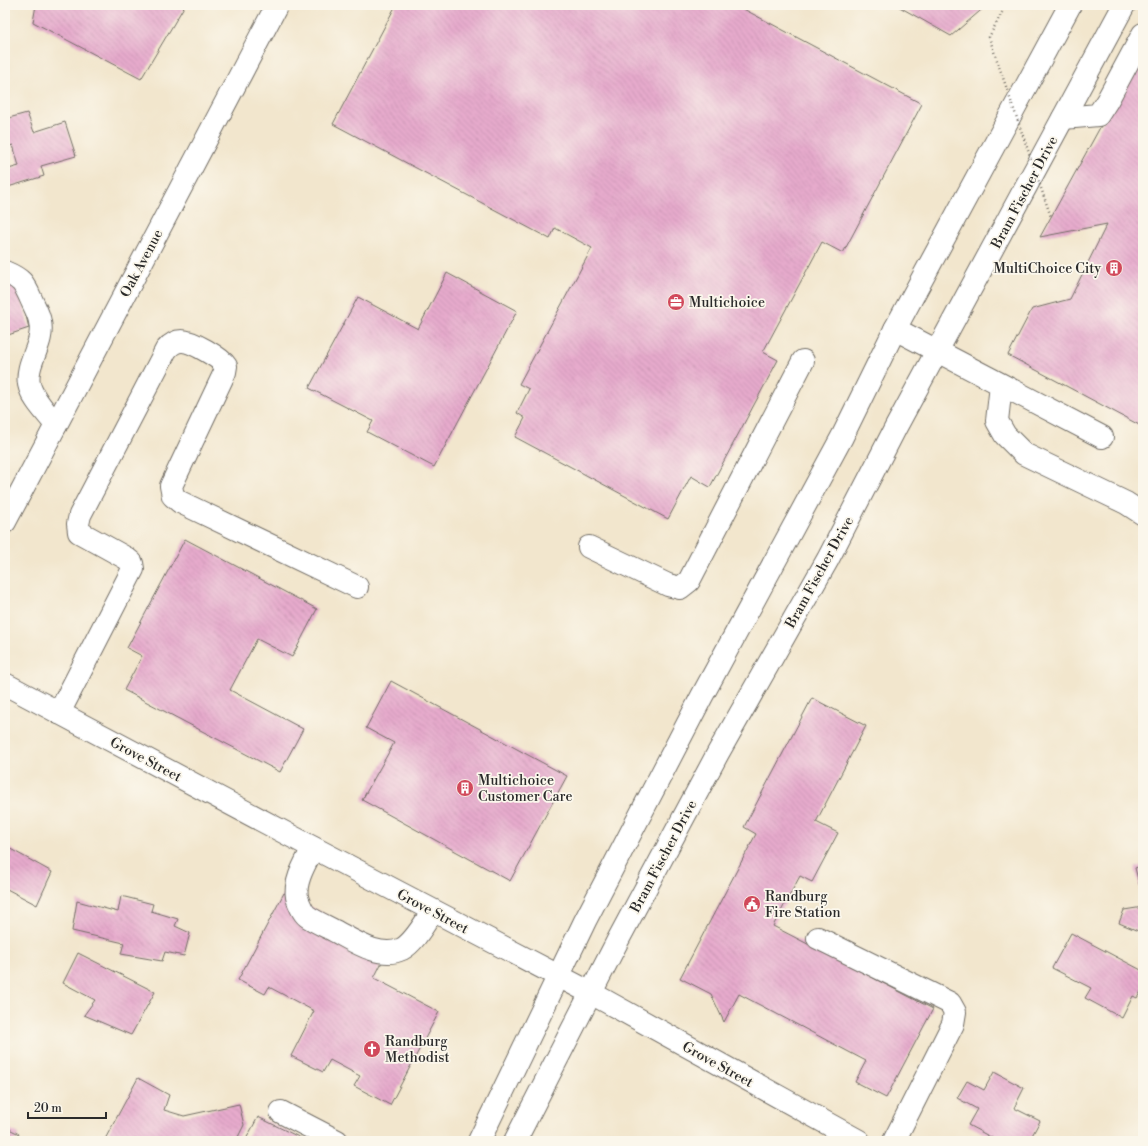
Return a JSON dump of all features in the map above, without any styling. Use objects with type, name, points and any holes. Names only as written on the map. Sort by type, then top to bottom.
[{"type":"main road","name":"Oak Avenue","points":[[5,522],[277,5]]},
{"type":"main road","points":[[479,1141],[558,976],[699,702],[842,437],[895,329],[1070,5]]},
{"type":"main road","name":"Bram Fischer Drive","points":[[515,1141],[591,993],[718,753],[828,559],[896,427],[1124,5]]},
{"type":"main road","points":[[1063,118],[1098,115],[1143,34]]},
{"type":"main road","points":[[5,272],[16,276],[24,283],[40,322],[38,344],[29,368],[30,386],[32,393],[56,425]]},
{"type":"main road","points":[[895,329],[1102,437]]},
{"type":"main road","points":[[59,713],[133,569],[132,563],[126,558],[79,532],[78,524],[80,515],[166,350],[175,343],[182,341],[189,343],[221,360],[226,366],[225,372],[171,486],[173,496],[180,502],[357,587]]},
{"type":"main road","points":[[589,547],[668,585],[680,588],[689,581],[803,361]]},
{"type":"main road","points":[[1001,385],[997,421],[1005,435],[1024,454],[1126,503],[1143,514]]},
{"type":"main road","name":"Grove Street","points":[[5,684],[313,848],[591,993],[859,1141]]},
{"type":"main road","points":[[313,848],[300,876],[297,898],[305,915],[370,949],[383,952],[394,952],[404,948],[433,911]]},
{"type":"main road","points":[[818,938],[950,1003],[955,1012],[953,1024],[894,1141]]},
{"type":"main road","points":[[281,1112],[337,1141]]},
{"type":"path","points":[[1006,5],[989,37],[1051,217]]},
{"type":"building","points":[[36,5],[185,5],[141,79],[33,22]]},
{"type":"building","name":"Multichoice","points":[[396,5],[736,5],[922,104],[843,253],[822,242],[763,352],[778,360],[710,487],[691,476],[668,519],[515,437],[525,418],[517,413],[529,389],[519,384],[592,248],[555,228],[550,239],[333,124]]},
{"type":"building","points":[[896,5],[987,5],[951,36]]},
{"type":"building","name":"MultiChoice City","points":[[1143,49],[1143,427],[1008,355],[1032,309],[1070,299],[1107,224],[1040,237]]},
{"type":"building","points":[[27,113],[34,132],[65,122],[76,156],[41,166],[44,176],[8,187],[5,170],[19,166],[13,145],[6,147],[5,119]]},
{"type":"building","points":[[447,273],[517,311],[434,467],[367,432],[373,421],[309,388],[358,297],[418,329]]},
{"type":"building","points":[[17,279],[29,328],[5,336],[5,284]]},
{"type":"building","points":[[185,539],[317,609],[292,657],[257,639],[230,690],[303,729],[280,772],[124,690],[142,656],[127,648]]},
{"type":"building","name":"Multichoice Customer Care","points":[[391,681],[567,776],[510,881],[362,800],[394,743],[366,728]]},
{"type":"building","name":"Randburg Fire Station","points":[[812,698],[866,726],[816,822],[838,833],[812,882],[800,876],[773,926],[933,1009],[886,1098],[855,1082],[866,1061],[739,994],[724,1022],[711,994],[680,978],[756,834],[744,827]]},
{"type":"building","points":[[5,846],[52,872],[37,905],[5,888]]},
{"type":"building","points":[[1143,865],[1143,895],[1142,895],[1135,868]]},
{"type":"building","name":"Randburg Methodist","points":[[284,893],[389,948],[374,978],[439,1012],[390,1105],[354,1086],[360,1076],[330,1060],[323,1072],[291,1056],[314,1011],[269,987],[265,994],[238,980]]},
{"type":"building","points":[[121,896],[153,904],[151,911],[178,919],[175,926],[190,933],[184,956],[165,952],[162,961],[121,954],[124,943],[72,931],[77,901],[118,912]]},
{"type":"building","points":[[1143,907],[1143,933],[1119,923],[1124,910]]},
{"type":"building","points":[[1071,933],[1143,971],[1143,988],[1137,998],[1133,996],[1122,1018],[1085,998],[1091,988],[1052,968]]},
{"type":"building","points":[[78,953],[155,992],[131,1035],[84,1015],[95,1000],[63,983]]},
{"type":"building","points":[[994,1072],[1024,1088],[1014,1108],[1040,1121],[1029,1141],[998,1141],[968,1125],[977,1109],[957,1098],[967,1081],[984,1090]]},
{"type":"building","points":[[138,1078],[169,1095],[164,1110],[184,1116],[239,1104],[244,1125],[236,1141],[104,1141]]},
{"type":"building","points":[[258,1117],[307,1141],[245,1141]]},
{"type":"building","points":[[5,1127],[19,1134],[15,1141],[5,1141]]},
{"type":"place","name":"MultiChoice City","points":[[1114,268]]},
{"type":"place","name":"Multichoice","points":[[676,302]]},
{"type":"place","name":"Multichoice Customer Care","points":[[465,788]]},
{"type":"place","name":"Randburg Fire Station","points":[[752,904]]},
{"type":"place","name":"Randburg Methodist","points":[[372,1049]]}]
